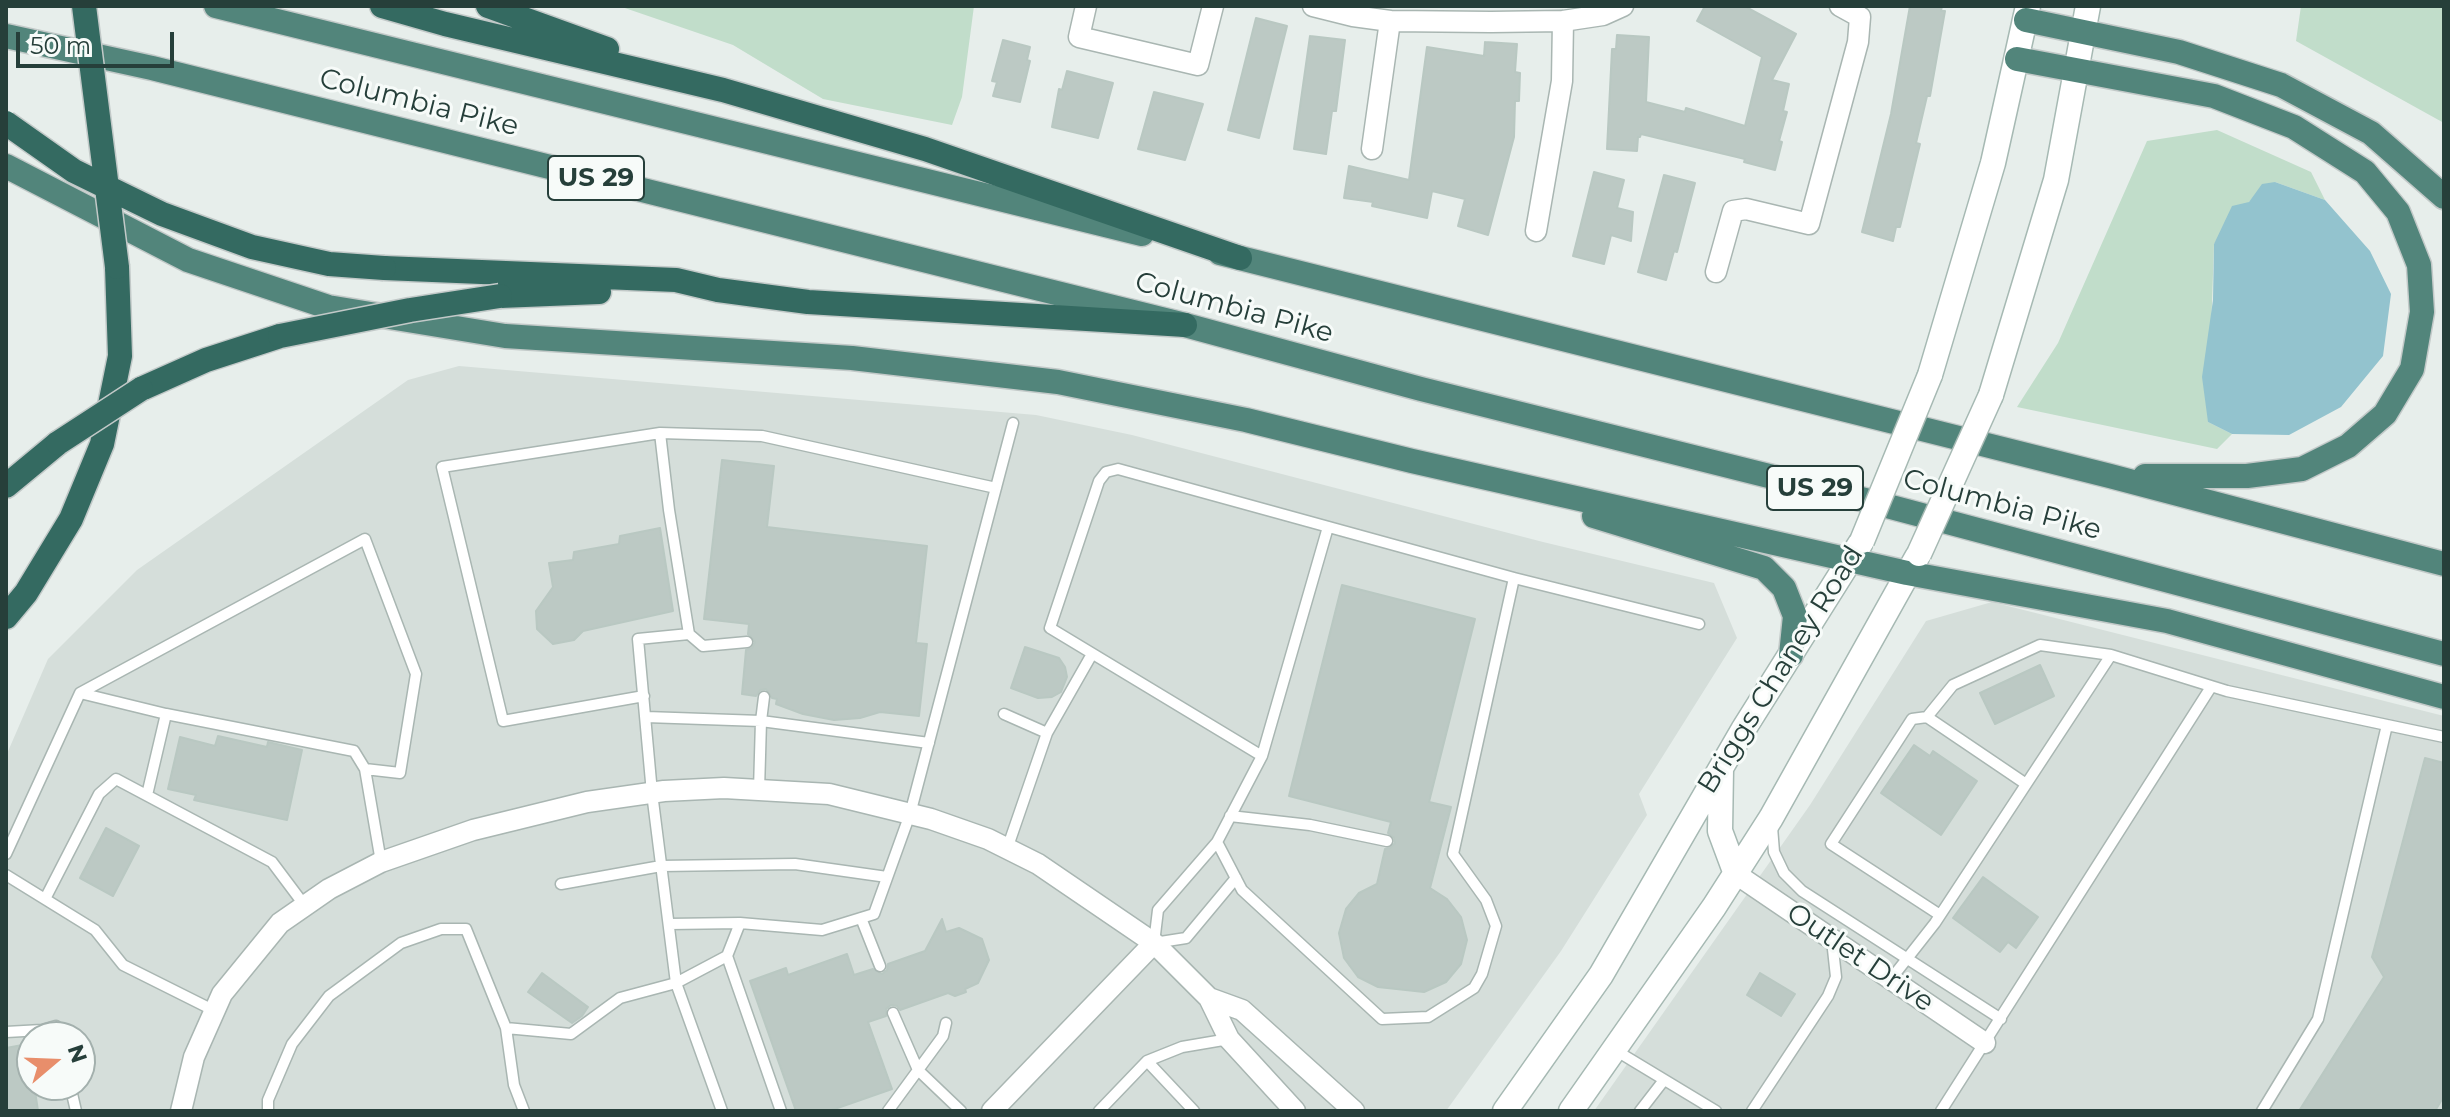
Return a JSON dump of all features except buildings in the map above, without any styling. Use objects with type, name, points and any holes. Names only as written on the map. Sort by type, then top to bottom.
[{"type":"highway","points":[[6,617],[26,593],[71,519],[102,444],[120,356],[117,267],[84,6]]},
{"type":"highway","name":"Columbia Pike","points":[[216,6],[1240,258],[2110,476],[2444,564]]},
{"type":"highway","points":[[382,6],[723,90],[925,149],[1240,258]]},
{"type":"highway","points":[[488,6],[723,90]]},
{"type":"highway","points":[[2027,13],[2084,33],[2179,52],[2281,85],[2371,133],[2444,197]]},
{"type":"highway","name":"Columbia Pike","points":[[6,36],[182,76],[1185,325],[1421,389],[1876,503],[2444,654]]},
{"type":"highway","points":[[2017,59],[2214,96],[2294,127],[2365,172],[2398,212],[2419,265],[2422,312],[2412,369],[2385,414],[2348,446],[2302,469],[2247,476],[2110,476]]},
{"type":"highway","points":[[6,123],[74,171],[162,214],[252,247],[329,264],[676,280],[718,290],[808,302],[1185,325]]},
{"type":"highway","points":[[6,166],[188,260],[328,307],[505,336],[852,358],[1058,382],[1246,420],[1412,461],[1857,550],[2167,621],[2444,697]]},
{"type":"highway","points":[[6,486],[58,443],[141,389],[206,360],[280,336],[500,296],[555,292],[718,290]]},
{"type":"highway","points":[[1412,461],[1764,568],[1784,588],[1795,616],[1791,655]]},
{"type":"main road","name":"Briggs Chaney Road","points":[[1571,1111],[1736,874],[1771,818],[1913,563],[1991,395],[2056,180],[2088,6]]},
{"type":"main road","name":"Briggs Chaney Road","points":[[1505,1111],[1601,975],[1721,766],[1857,550],[1930,375],[1993,163],[2027,13]]},
{"type":"main road","points":[[1721,766],[1720,831],[1736,874]]},
{"type":"street","points":[[1086,6],[1079,37],[1198,65],[1213,6]]},
{"type":"street","points":[[1313,6],[1390,21],[1563,21],[1603,15],[1623,6]]},
{"type":"street","points":[[1716,272],[1733,211],[1746,209],[1809,224],[1858,42],[1860,17],[1840,6]]},
{"type":"street","points":[[1372,149],[1390,21]]},
{"type":"street","points":[[1536,231],[1562,81],[1563,21]]},
{"type":"street","points":[[181,1111],[194,1057],[222,994],[280,923],[329,889],[381,862],[473,830],[587,802],[724,788],[829,794],[910,814],[973,834],[1038,864],[1154,943],[1209,998],[1229,1039],[1295,1111]]},
{"type":"street","name":"Outlet Drive","points":[[1736,874],[1985,1043]]},
{"type":"street","points":[[992,1111],[1154,943]]},
{"type":"street","points":[[1209,998],[1242,1010],[1354,1111]]},
{"type":"lane","points":[[669,924],[740,923],[822,930],[874,914],[910,814],[1013,423]]},
{"type":"lane","points":[[644,696],[503,721],[442,467],[660,433],[762,436],[996,488]]},
{"type":"lane","points":[[660,433],[689,634],[703,646],[747,642]]},
{"type":"lane","points":[[1262,756],[1050,628],[1099,481],[1106,472],[1118,469],[1514,578],[1699,624]]},
{"type":"lane","points":[[1236,878],[1186,938],[1154,943],[1158,910],[1217,842],[1262,756],[1328,527]]},
{"type":"lane","points":[[6,854],[80,693],[365,539],[416,674],[400,773],[365,769]]},
{"type":"lane","points":[[1453,854],[1514,578]]},
{"type":"lane","points":[[689,634],[638,639],[652,793],[676,983],[722,1111]]},
{"type":"lane","points":[[1927,717],[1953,685],[2040,645],[2111,655],[2211,687],[2444,737]]},
{"type":"lane","points":[[1007,849],[1047,733],[1092,654]]},
{"type":"lane","points":[[1891,979],[1940,915],[2111,655]]},
{"type":"lane","points":[[1941,1111],[2211,687]]},
{"type":"lane","points":[[80,693],[166,714],[354,751],[365,769],[381,862]]},
{"type":"lane","points":[[759,790],[764,697]]},
{"type":"lane","points":[[147,795],[166,714]]},
{"type":"lane","points":[[1004,714],[1047,733]]},
{"type":"lane","points":[[646,717],[761,721],[929,743]]},
{"type":"lane","points":[[1940,915],[1831,844],[1912,719],[1927,717],[2026,784]]},
{"type":"lane","points":[[2262,1111],[2318,1019],[2387,725]]},
{"type":"lane","points":[[45,899],[99,794],[116,779],[272,862],[305,906]]},
{"type":"lane","points":[[1230,816],[1310,825],[1387,841]]},
{"type":"lane","points":[[1771,818],[1774,852],[1784,873],[1802,891],[2001,1019]]},
{"type":"lane","points":[[1217,842],[1242,890],[1382,1019],[1428,1017],[1474,988],[1482,974],[1496,926],[1486,900],[1453,854],[1440,852]]},
{"type":"lane","points":[[561,884],[661,866],[795,864],[887,877]]},
{"type":"lane","points":[[6,875],[95,930],[123,965],[215,1011]]},
{"type":"lane","points":[[861,918],[880,966]]},
{"type":"lane","points":[[506,1028],[571,1034],[620,998],[676,983],[727,956],[740,923]]},
{"type":"lane","points":[[268,1111],[268,1100],[292,1044],[329,996],[401,943],[441,929],[466,929],[506,1028],[514,1085],[524,1111]]},
{"type":"lane","points":[[1752,1111],[1828,996],[1836,977],[1832,938]]},
{"type":"lane","points":[[727,956],[781,1111]]},
{"type":"lane","points":[[893,1013],[918,1070],[961,1111]]},
{"type":"lane","points":[[888,1111],[943,1036],[946,1023]]},
{"type":"lane","points":[[1099,1111],[1147,1061],[1182,1047],[1229,1039]]},
{"type":"lane","points":[[1615,1049],[1716,1111]]},
{"type":"lane","points":[[1147,1061],[1194,1111]]},
{"type":"lane","points":[[1640,1111],[1664,1080]]},
{"type":"shaded area","points":[[459,366],[1036,415],[1132,435],[1543,542],[1714,583],[1737,638],[1639,794],[1647,815],[1561,951],[1446,1111],[6,1111],[6,756],[48,659],[137,570],[408,380]]},
{"type":"shaded area","points":[[1992,602],[2444,716],[2444,1111],[1594,1111],[1810,805],[1926,621]]},
{"type":"green space","points":[[619,6],[974,6],[962,97],[952,125],[823,99],[733,45]]},
{"type":"green space","points":[[2301,6],[2444,6],[2444,123],[2296,41]]},
{"type":"green space","points":[[2217,130],[2311,172],[2325,200],[2275,182],[2249,202],[2214,244],[2208,422],[2232,434],[2217,449],[2017,407],[2058,343],[2147,141]]},
{"type":"water","points":[[2275,182],[2325,200],[2370,251],[2391,294],[2383,356],[2341,407],[2289,435],[2232,434],[2208,422],[2202,377],[2213,300],[2214,244],[2232,206],[2249,202],[2262,184]]}]
